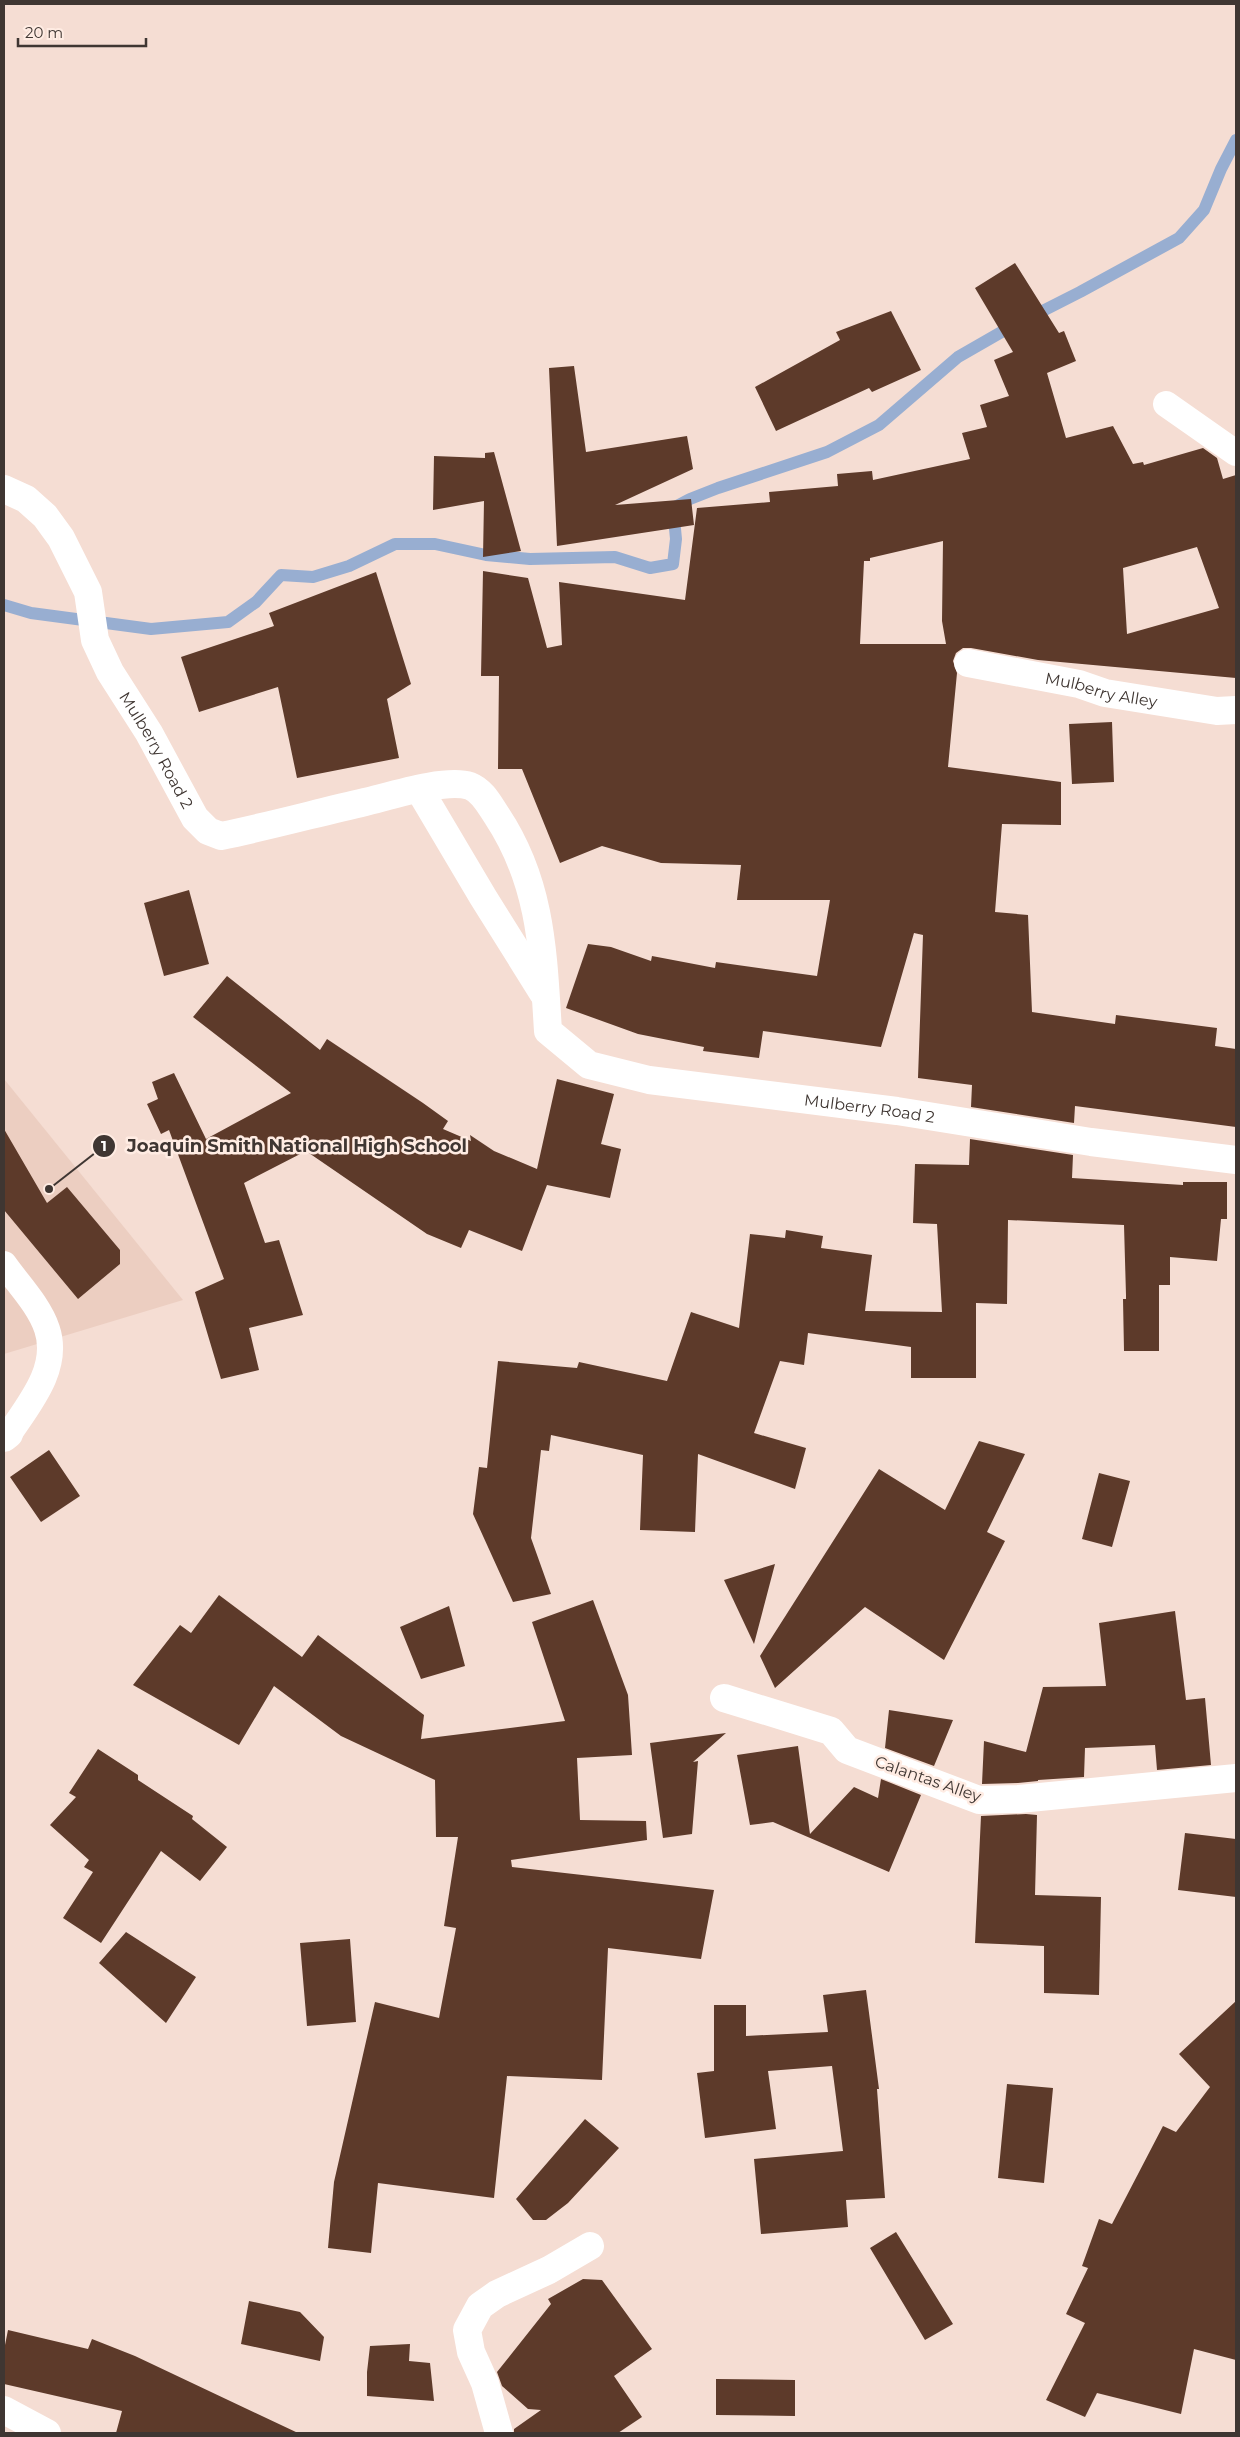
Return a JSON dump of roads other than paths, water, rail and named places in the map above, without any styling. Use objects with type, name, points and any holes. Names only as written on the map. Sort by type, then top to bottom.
[{"type":"street","name":"Mulberry Road 2","points":[[4,489],[26,499],[45,516],[69,552],[88,592],[95,640],[110,672],[149,733],[195,818],[208,831],[221,836],[419,789],[457,784],[471,786],[483,796],[509,834],[529,880],[538,916],[548,1031],[589,1066],[640,1078],[897,1111],[1091,1142],[1236,1160]]},
{"type":"street","name":"Mulberry Alley","points":[[968,663],[1079,684],[1105,693],[1217,711],[1236,710]]},
{"type":"street","name":"Mulberry Road 2","points":[[419,789],[482,897],[546,998]]},
{"type":"street","name":"Calantas Alley","points":[[724,1698],[831,1732],[846,1750],[979,1800],[1236,1778]]},
{"type":"street","points":[[499,2433],[484,2383],[471,2352],[467,2330],[480,2306],[497,2294],[549,2270],[590,2246]]},
{"type":"street","points":[[4,2410],[47,2433]]},
{"type":"lane","points":[[1166,404],[1236,453]]},
{"type":"lane","points":[[4,1264],[39,1312],[47,1329],[50,1345],[48,1364],[39,1388],[6,1436]]},
{"type":"waterway","points":[[4,605],[31,613],[151,629],[228,622],[256,602],[281,575],[313,577],[349,566],[395,544],[435,544],[486,555],[530,559],[615,557],[650,568],[673,564],[676,539],[673,508],[718,488],[827,452],[879,425],[958,357],[1179,238],[1204,210],[1221,169],[1236,140]]},
{"type":"place","name":"Joaquin Smith National High School","points":[[49,1189]]}]
